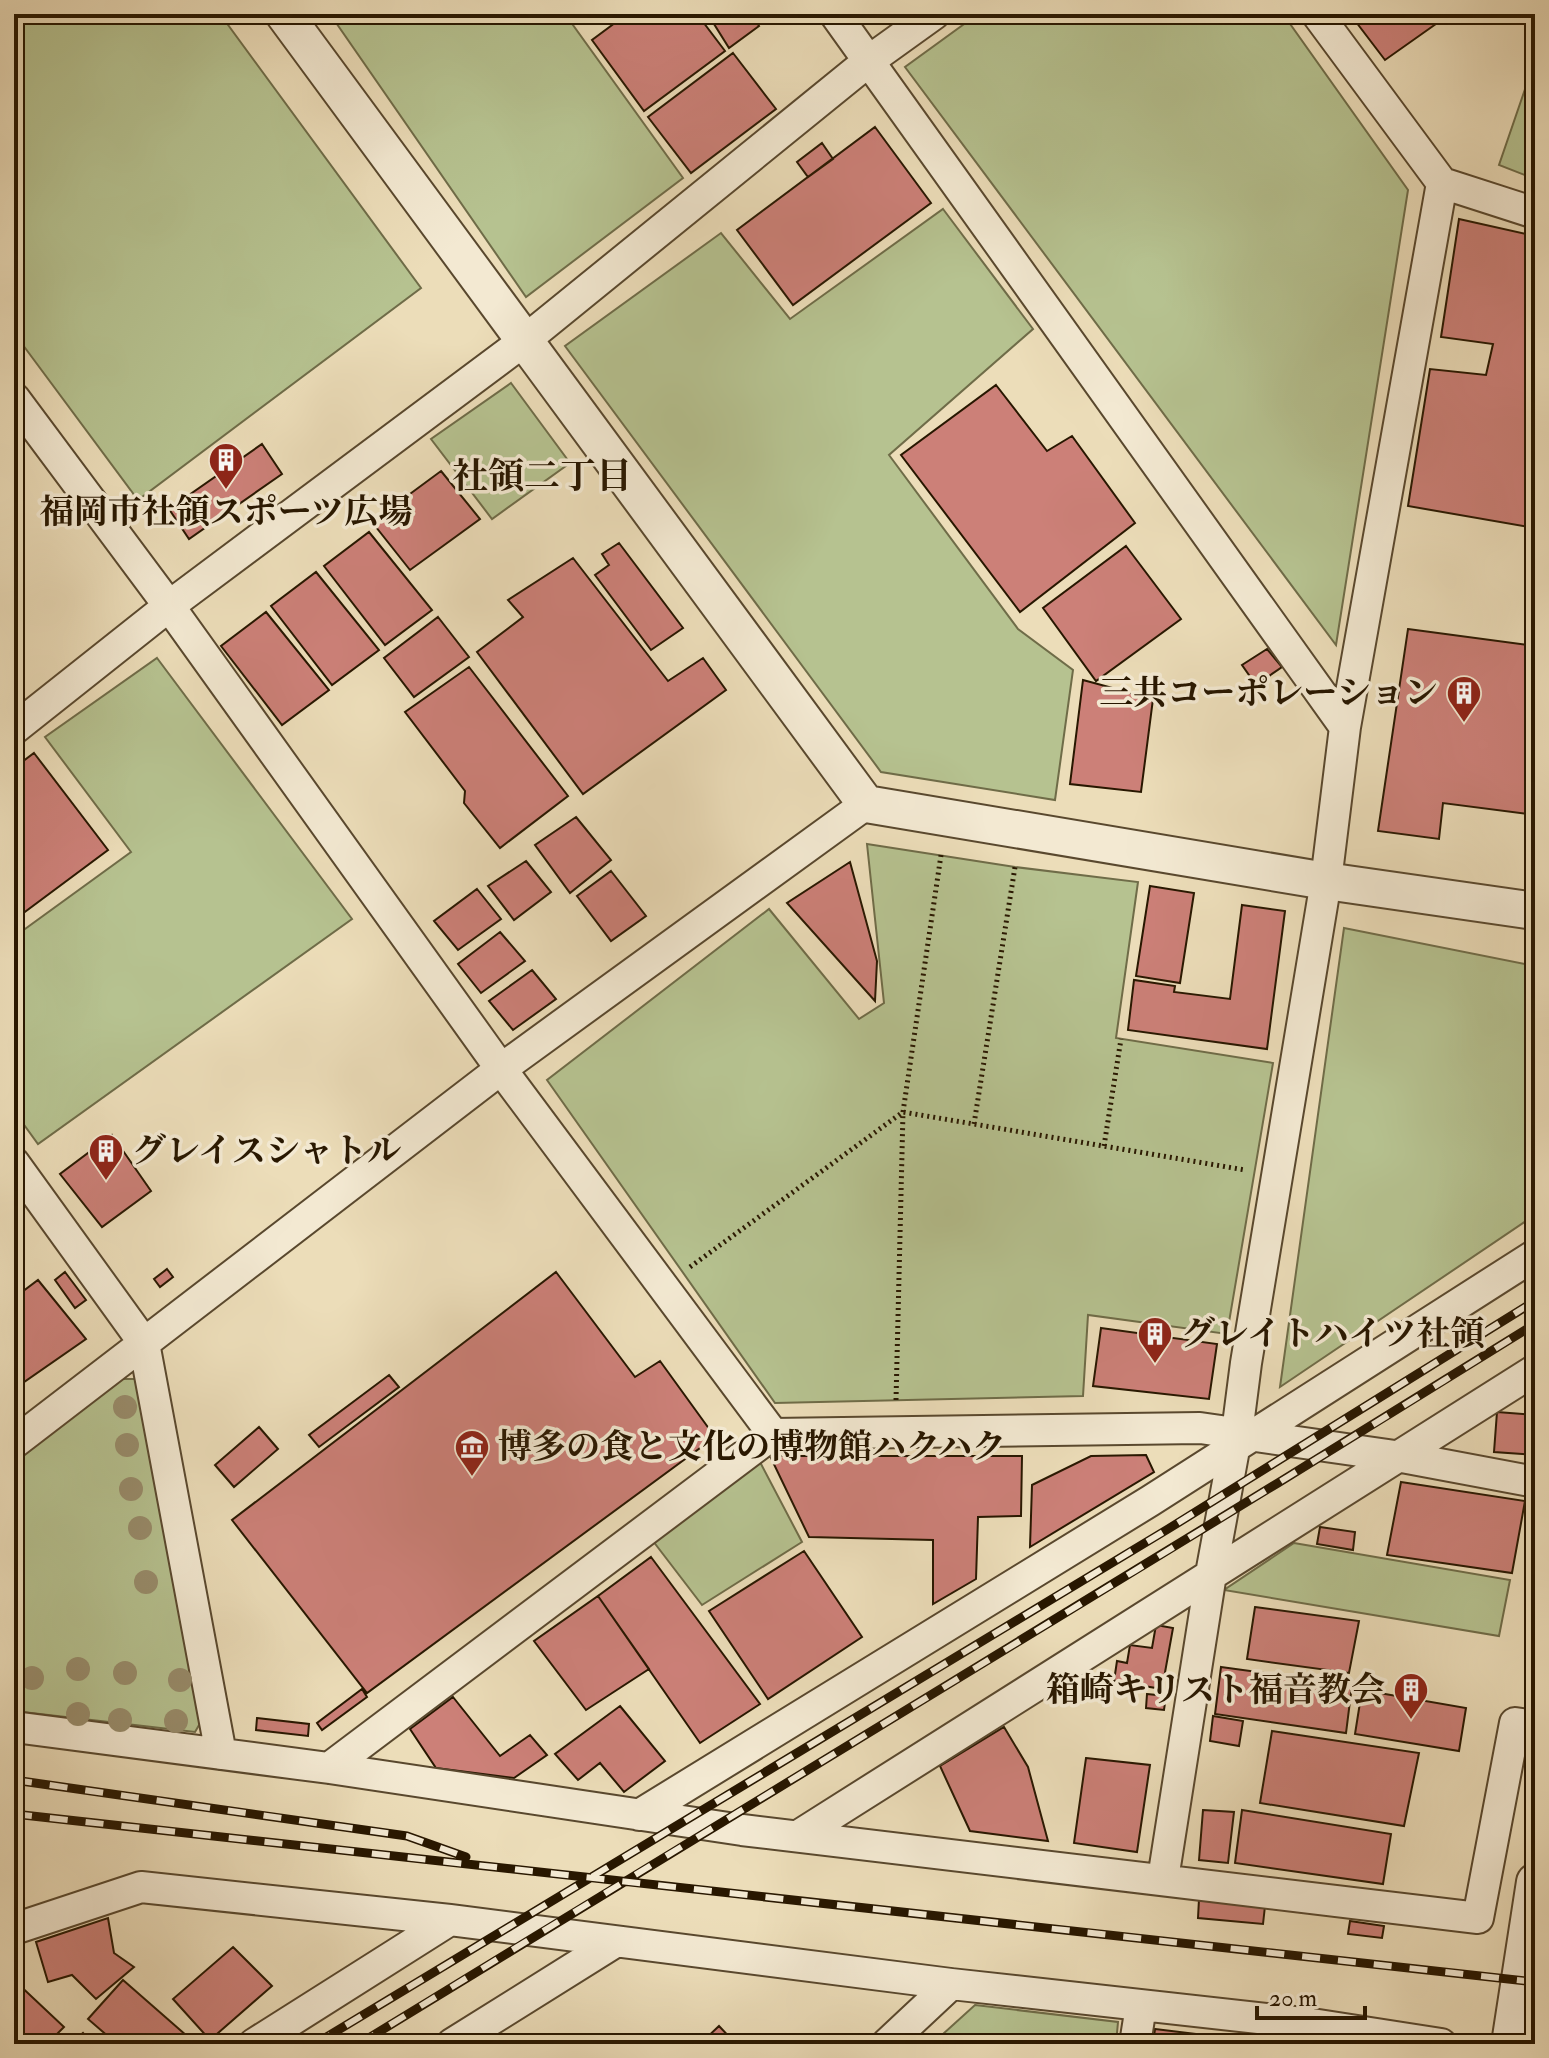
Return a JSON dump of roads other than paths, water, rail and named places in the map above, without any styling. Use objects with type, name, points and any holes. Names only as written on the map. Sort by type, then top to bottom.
[{"type":"street","points":[[284,14],[866,804],[1326,881],[1535,911]]},
{"type":"street","points":[[835,14],[1345,727]]},
{"type":"street","points":[[14,729],[169,606],[524,341],[870,60],[934,14]]},
{"type":"street","points":[[1317,14],[1442,183],[1535,213]]},
{"type":"street","points":[[1163,1879],[1211,1574],[1242,1438],[1246,1363],[1326,881],[1345,727],[1442,183]]},
{"type":"street","points":[[14,398],[169,606],[501,1069],[773,1434]]},
{"type":"street","points":[[14,1443],[501,1069],[866,804]]},
{"type":"street","points":[[14,1163],[144,1343],[221,1754]]},
{"type":"street","points":[[639,1815],[1150,1501],[1242,1438],[1535,1255]]},
{"type":"street","points":[[798,1836],[1211,1574],[1402,1457],[1535,1370]]},
{"type":"street","points":[[329,1768],[773,1434],[1200,1428],[1242,1438],[1402,1457],[1535,1482]]},
{"type":"street","points":[[14,1727],[329,1768],[798,1836],[1478,1918],[1515,1723],[1535,1726]]},
{"type":"street","points":[[1510,2044],[1535,1882]]},
{"type":"street","points":[[14,1929],[141,1887],[450,1920],[951,1984],[1312,2024],[1441,2044]]},
{"type":"street","points":[[254,2044],[450,1920]]},
{"type":"street","points":[[452,2044],[615,1942]]},
{"type":"street","points":[[887,2044],[951,1984]]},
{"type":"street","points":[[1135,2044],[1141,2006]]},
{"type":"railway","points":[[315,2044],[1168,1529],[1535,1301]]},
{"type":"railway","points":[[359,2044],[1535,1324]]},
{"type":"railway","points":[[14,1780],[407,1836],[466,1857]]},
{"type":"railway","points":[[14,1814],[1535,1982]]},
{"type":"place","name":"福岡市社領スポーツ広場","points":[[226,491]]},
{"type":"place","name":"三共コーポレーション","points":[[1464,724]]},
{"type":"place","name":"グレイスシャトル","points":[[106,1182]]},
{"type":"place","name":"グレイトハイツ社領","points":[[1155,1365]]},
{"type":"place","name":"博多の食と文化の博物館ハクハク","points":[[472,1478]]},
{"type":"place","name":"箱崎キリスト福音教会","points":[[1411,1721]]},
{"type":"district","name":"社領二丁目","points":[[542,476]]}]
